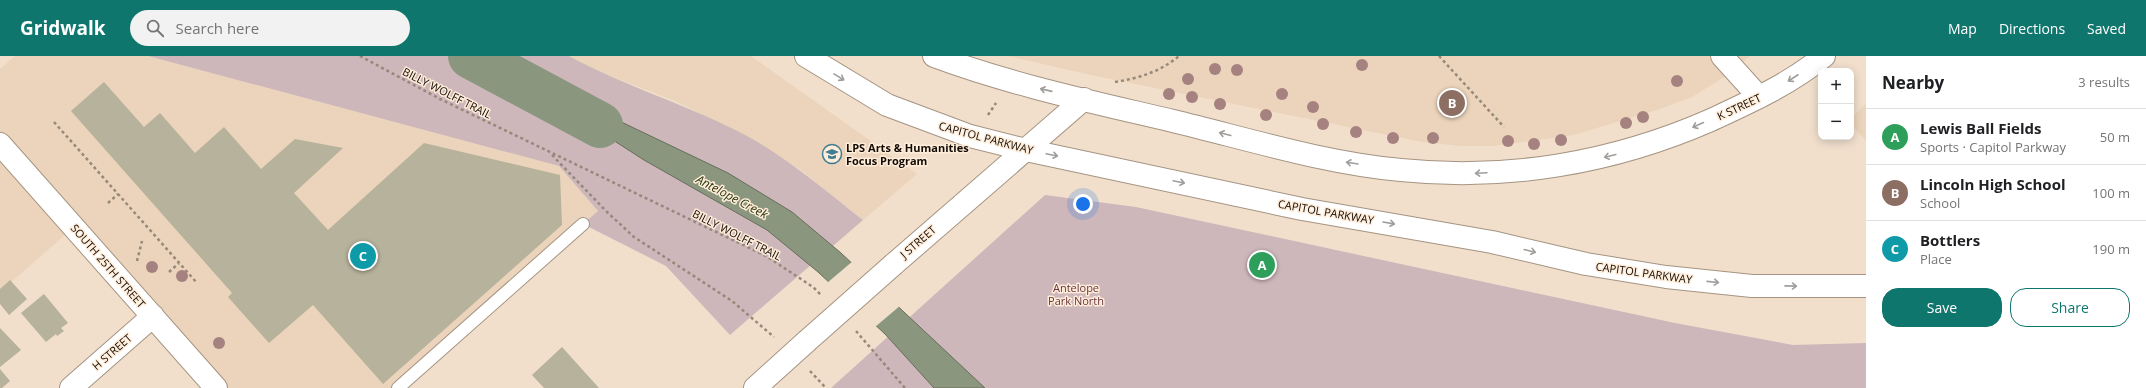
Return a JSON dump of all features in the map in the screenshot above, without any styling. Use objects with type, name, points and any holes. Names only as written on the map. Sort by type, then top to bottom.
[{"type":"main road","name":"CAPITOL PARKWAY","points":[[806,56],[888,105],[970,136],[1026,150],[1302,209],[1492,242],[1586,264],[1666,277],[1752,286],[1866,286]]},
{"type":"main road","points":[[934,56],[1005,81],[1084,99]]},
{"type":"main road","points":[[1722,56],[1759,97]]},
{"type":"main road","name":"K STREET","points":[[1084,99],[1330,159],[1399,170],[1461,174],[1512,171],[1596,159],[1647,145],[1690,129],[1781,86],[1824,56]]},
{"type":"main road","name":"J STREET","points":[[766,384],[807,341],[1084,99]]},
{"type":"main road","name":"SOUTH 25TH STREET","points":[[0,144],[216,388]]},
{"type":"main road","name":"H STREET","points":[[72,388],[153,316]]},
{"type":"lane","points":[[398,388],[584,224]]},
{"type":"path","name":"BILLY WOLFF TRAIL","points":[[360,56],[440,99],[766,256],[813,287],[824,298]]},
{"type":"path","points":[[1108,82],[1144,76],[1179,56]]},
{"type":"path","points":[[1439,56],[1504,127]]},
{"type":"path","points":[[986,118],[997,100]]},
{"type":"path","points":[[54,122],[197,283]]},
{"type":"path","name":"BILLY WOLFF TRAIL","points":[[550,153],[607,212],[634,237],[732,301],[774,337]]},
{"type":"path","points":[[108,203],[118,194]]},
{"type":"path","points":[[135,268],[142,240]]},
{"type":"path","points":[[169,272],[179,263]]},
{"type":"path","points":[[855,330],[905,388]]},
{"type":"path","points":[[814,375],[826,388]]},
{"type":"shaded area","points":[[15,56],[148,56],[559,166],[598,211],[398,388],[216,388],[74,227],[0,292],[0,69]]},
{"type":"shaded area","name":"LPS Arts & Humanities Focus Program","points":[[569,56],[751,56],[917,174],[863,220],[802,171],[748,137],[677,102],[598,71]]},
{"type":"shaded area","points":[[1008,56],[1750,56],[1734,71],[1692,97],[1660,109],[1574,135],[1494,146],[1461,146],[1422,142],[1086,74]]},
{"type":"shaded area","points":[[1866,104],[1866,141],[1854,127],[1854,115]]},
{"type":"green space","points":[[148,56],[569,56],[747,136],[792,165],[863,220],[730,335],[666,266],[583,224],[598,211],[559,166]]},
{"type":"green space","name":"Antelope Park North","points":[[1045,195],[1136,207],[1675,323],[1793,345],[1866,343],[1866,388],[831,388]]},
{"type":"water","points":[[543,95],[615,119],[728,173],[792,212],[841,253],[985,388],[934,388],[885,334],[818,272],[767,230],[644,160]]},
{"type":"pier","points":[[853,261],[901,305],[875,327],[827,283]]},
{"type":"building","points":[[104,82],[144,127],[160,113],[195,153],[224,127],[261,169],[295,139],[343,148],[294,193],[328,230],[424,143],[560,175],[562,225],[383,384],[313,305],[269,343],[228,297],[232,293],[71,111]]},
{"type":"building","points":[[10,280],[27,299],[9,315],[0,304],[0,289]]},
{"type":"building","points":[[44,294],[68,323],[61,328],[64,331],[57,336],[56,334],[46,342],[21,313]]},
{"type":"building","points":[[0,328],[21,350],[0,367]]},
{"type":"building","points":[[562,347],[599,388],[544,388],[532,375]]},
{"type":"building","points":[[0,369],[10,381],[2,388],[0,388]]},
{"type":"waterway","name":"Antelope Creek","points":[[471,56],[600,125]]},
{"type":"place","name":"Lincoln High School","points":[[1452,103]]},
{"type":"place","name":"LPS Arts & Humanities Focus Program","points":[[832,154]]},
{"type":"place","name":"Bottlers","points":[[363,256]]},
{"type":"place","name":"Lewis Ball Fields","points":[[1262,265]]}]
